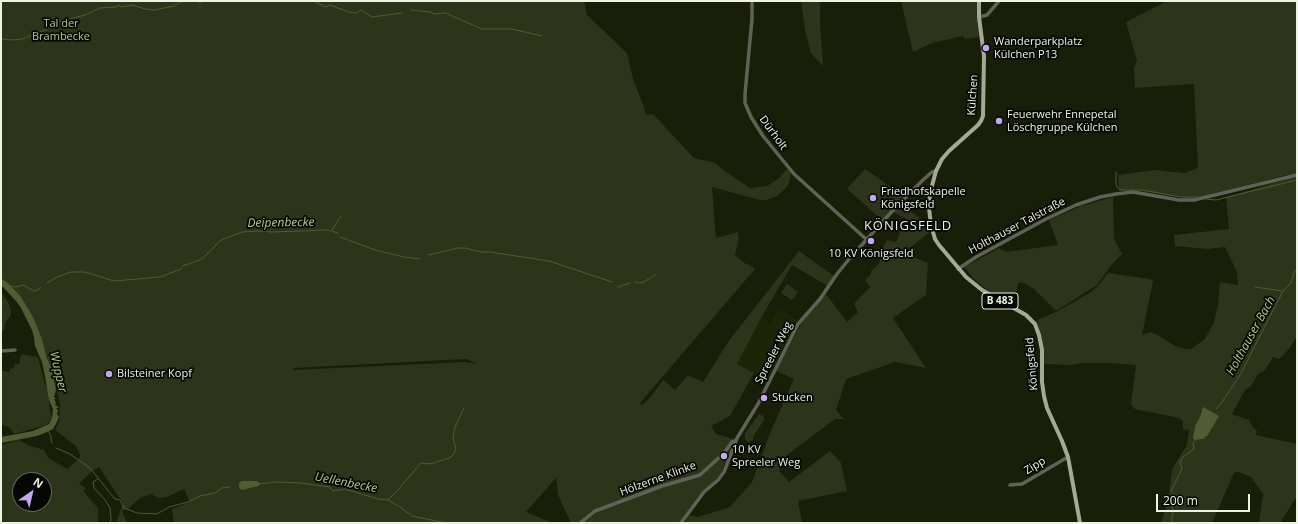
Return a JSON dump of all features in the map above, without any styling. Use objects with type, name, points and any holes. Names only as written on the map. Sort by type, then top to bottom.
[{"type":"main road","name":"Külchen","points":[[936,171],[942,159],[954,145],[981,121],[983,109],[984,56],[979,17],[979,1]]},
{"type":"main road","name":"Königsfeld","points":[[936,171],[930,193],[929,208],[931,225],[935,238],[958,269],[978,287],[1026,315],[1035,324],[1042,350],[1042,388],[1047,408],[1068,457]]},
{"type":"main road","name":"B 483","points":[[1068,457],[1080,523]]},
{"type":"street","name":"Dürholt","points":[[752,1],[745,94],[745,103],[751,117],[763,136],[794,174],[867,240]]},
{"type":"street","points":[[979,17],[987,15],[999,1]]},
{"type":"street","name":"Spreeler Weg","points":[[681,523],[704,492],[721,476],[727,465],[735,441],[758,404],[798,324],[820,299],[850,258],[905,196],[932,172],[936,171]]},
{"type":"street","name":"Holthauser Talstraße","points":[[958,269],[1046,219],[1076,205],[1100,197],[1133,192],[1179,200],[1194,200],[1297,175]]},
{"type":"street","points":[[1,351],[15,350]]},
{"type":"street","name":"Hölzerne Klinke","points":[[580,523],[595,511],[662,486],[700,474],[724,453],[732,442],[735,441]]},
{"type":"street","name":"Zipp","points":[[1010,485],[1022,484],[1068,457]]},
{"type":"shaded area","points":[[1,278],[21,297],[33,317],[52,370],[56,390],[54,397],[56,399],[54,399],[56,403],[55,405],[59,407],[56,409],[58,410],[57,415],[59,416],[53,429],[47,432],[37,436],[1,443],[1,437],[33,431],[49,424],[52,418],[53,409],[49,400],[42,362],[35,346],[32,330],[21,308],[1,285]]},
{"type":"shaded area","points":[[778,309],[798,320],[768,378],[754,373],[737,364],[761,318],[770,323]]},
{"type":"shaded area","points":[[1203,407],[1219,416],[1208,435],[1203,439],[1194,440],[1193,437],[1195,426]]},
{"type":"shaded area","points":[[242,481],[257,481],[260,483],[259,486],[241,490],[239,483]]},
{"type":"green space","name":"Tal der Brambecke","points":[[1,1],[584,1],[587,15],[627,53],[633,79],[646,115],[653,114],[694,158],[715,163],[750,188],[767,186],[778,179],[787,169],[791,173],[789,183],[785,189],[777,196],[766,200],[760,200],[712,187],[716,238],[738,232],[739,237],[735,255],[747,265],[748,264],[755,269],[640,403],[642,405],[649,399],[663,380],[675,390],[688,375],[703,382],[728,342],[799,251],[834,276],[828,286],[792,265],[761,318],[737,364],[754,373],[730,416],[711,426],[716,434],[734,439],[721,473],[680,523],[571,523],[558,495],[556,478],[526,512],[553,523],[174,523],[172,509],[190,502],[184,489],[167,497],[158,498],[151,494],[140,498],[129,508],[122,511],[127,523],[116,523],[123,503],[99,467],[91,472],[79,484],[86,488],[83,491],[98,508],[98,523],[1,523],[1,445],[19,440],[28,445],[44,450],[48,458],[67,469],[79,459],[80,456],[76,446],[55,430],[59,422],[60,404],[40,334],[4,280],[1,278]],"holes":[[[466,359],[477,364],[465,362],[292,370],[294,368]]]},
{"type":"green space","points":[[801,1],[820,1],[823,66],[811,53],[805,30]]},
{"type":"green space","points":[[901,1],[977,1],[980,37],[965,39],[963,36],[932,43],[913,52]]},
{"type":"green space","points":[[1167,1],[1297,1],[1297,336],[1289,349],[1279,359],[1273,357],[1265,370],[1258,374],[1251,386],[1245,390],[1232,414],[1249,420],[1257,431],[1256,435],[1297,444],[1297,496],[1280,523],[1259,523],[1263,494],[1251,477],[1235,472],[1212,523],[1161,523],[1168,501],[1172,469],[1187,445],[1189,430],[1183,429],[1183,421],[1179,418],[1135,409],[1131,404],[1136,365],[1109,363],[1082,363],[1071,365],[1044,364],[1043,345],[1037,320],[1058,311],[1091,292],[1098,286],[1108,273],[1150,279],[1153,281],[1142,335],[1150,332],[1175,346],[1185,349],[1191,349],[1205,339],[1214,322],[1218,305],[1220,282],[1238,285],[1237,272],[1225,247],[1207,249],[1175,246],[1174,235],[1229,229],[1226,197],[1288,179],[1287,175],[1199,197],[1186,198],[1135,190],[1119,191],[1118,175],[1155,170],[1184,173],[1198,168],[1194,84],[1135,88],[1134,68],[1137,61],[1126,22]],"holes":[[[1200,417],[1213,428],[1208,435],[1201,440],[1193,437],[1195,426]]]},
{"type":"green space","points":[[865,169],[904,196],[899,203],[928,224],[930,232],[903,253],[928,263],[926,295],[893,318],[926,368],[895,362],[846,379],[836,410],[844,419],[835,419],[787,455],[779,471],[789,482],[830,451],[841,463],[847,491],[798,501],[802,523],[685,523],[689,515],[698,517],[730,507],[752,482],[770,433],[794,379],[776,371],[801,324],[826,294],[847,322],[858,312],[854,304],[870,287],[865,280],[871,274],[871,271],[879,264],[880,260],[878,256],[887,240],[896,242],[906,219],[893,212],[882,220],[847,189]]},
{"type":"green space","points":[[1113,197],[1114,239],[1122,254],[1112,264],[1097,285],[1056,311],[1034,289],[1019,282],[1011,304],[987,290],[974,279],[964,267],[999,248],[1006,252],[1058,245],[1049,220],[1081,206]]},
{"type":"green space","points":[[787,284],[798,292],[792,300],[781,293]]},
{"type":"green space","points":[[1,292],[8,302],[11,310],[11,315],[5,323],[4,331],[1,331]]},
{"type":"green space","points":[[21,354],[38,357],[45,384],[48,388],[52,418],[46,425],[14,434],[10,428],[1,424],[1,370],[9,372],[11,368],[13,369],[15,364],[19,364]]},
{"type":"green space","points":[[759,414],[762,416],[763,414],[764,420],[753,437],[753,440],[748,443],[745,438],[745,433]]},
{"type":"waterway","points":[[1,39],[22,39],[45,30],[58,22],[85,15],[100,8],[116,7],[119,5],[121,7],[132,5],[154,10],[174,6],[181,2],[188,1]]},
{"type":"waterway","points":[[198,1],[200,3],[202,1]]},
{"type":"waterway","points":[[314,1],[325,7],[330,5],[349,12],[357,13],[361,10],[372,17],[402,13]]},
{"type":"waterway","points":[[411,10],[435,14],[445,13],[482,29],[512,29],[542,36]]},
{"type":"waterway","points":[[1116,172],[1116,184],[1121,190],[1142,190],[1181,197],[1197,197]]},
{"type":"waterway","points":[[1206,199],[1216,200],[1297,180]]},
{"type":"waterway","points":[[332,230],[341,216]]},
{"type":"waterway","name":"Deipenbecke","points":[[47,283],[57,277],[71,272],[85,272],[114,281],[160,277],[181,269],[184,265],[202,259],[221,240],[242,232],[328,230],[338,233]]},
{"type":"waterway","name":"Deipenbecke","points":[[340,237],[375,250],[420,259]]},
{"type":"waterway","name":"Deipenbecke","points":[[429,255],[458,248],[465,248],[481,252],[549,261],[612,282]]},
{"type":"waterway","name":"Holthauser Bach","points":[[1216,409],[1240,375],[1283,291],[1291,283],[1297,269]]},
{"type":"waterway","points":[[635,282],[644,282],[656,274]]},
{"type":"waterway","points":[[618,287],[630,283]]},
{"type":"waterway","name":"Deipenbecke","points":[[10,286],[16,287],[23,285],[34,291],[41,287]]},
{"type":"waterway","points":[[1255,287],[1282,291]]},
{"type":"waterway","name":"Uellenbecke","points":[[259,484],[276,482],[301,483],[329,487],[333,491],[345,489],[378,499],[388,500],[421,463],[430,464],[452,456],[456,450],[453,438],[455,427],[464,408]]},
{"type":"waterway","name":"Uellenbecke","points":[[48,431],[51,436],[52,443]]},
{"type":"waterway","name":"Holthauser Bach","points":[[1172,523],[1172,505],[1174,494],[1171,491],[1182,469],[1180,462],[1183,457],[1194,449],[1193,443],[1196,440]]},
{"type":"waterway","name":"Uellenbecke","points":[[56,448],[70,454],[90,468],[115,499],[120,500],[124,508],[137,513],[157,514],[169,507],[188,502],[200,496],[215,493],[222,488],[230,487]]},
{"type":"waterway","points":[[98,479],[93,482],[94,488],[110,508],[110,523]]},
{"type":"waterway","points":[[388,500],[412,516],[446,523]]},
{"type":"place","name":"Wanderparkplatz Külchen P13","points":[[986,48]]},
{"type":"place","name":"Feuerwehr Ennepetal Löschgruppe Külchen","points":[[999,121]]},
{"type":"place","name":"Friedhofskapelle Königsfeld","points":[[873,198]]},
{"type":"place","name":"10 KV Königsfeld","points":[[871,241]]},
{"type":"place","name":"Bilsteiner Kopf","points":[[109,374]]},
{"type":"place","name":"Stucken","points":[[764,398]]},
{"type":"place","name":"10 KV Spreeler Weg","points":[[724,456]]},
{"type":"district","name":"KÖNIGSFELD","points":[[908,226]]},
{"type":"water label","name":"Wupper","points":[[58,372]]}]
